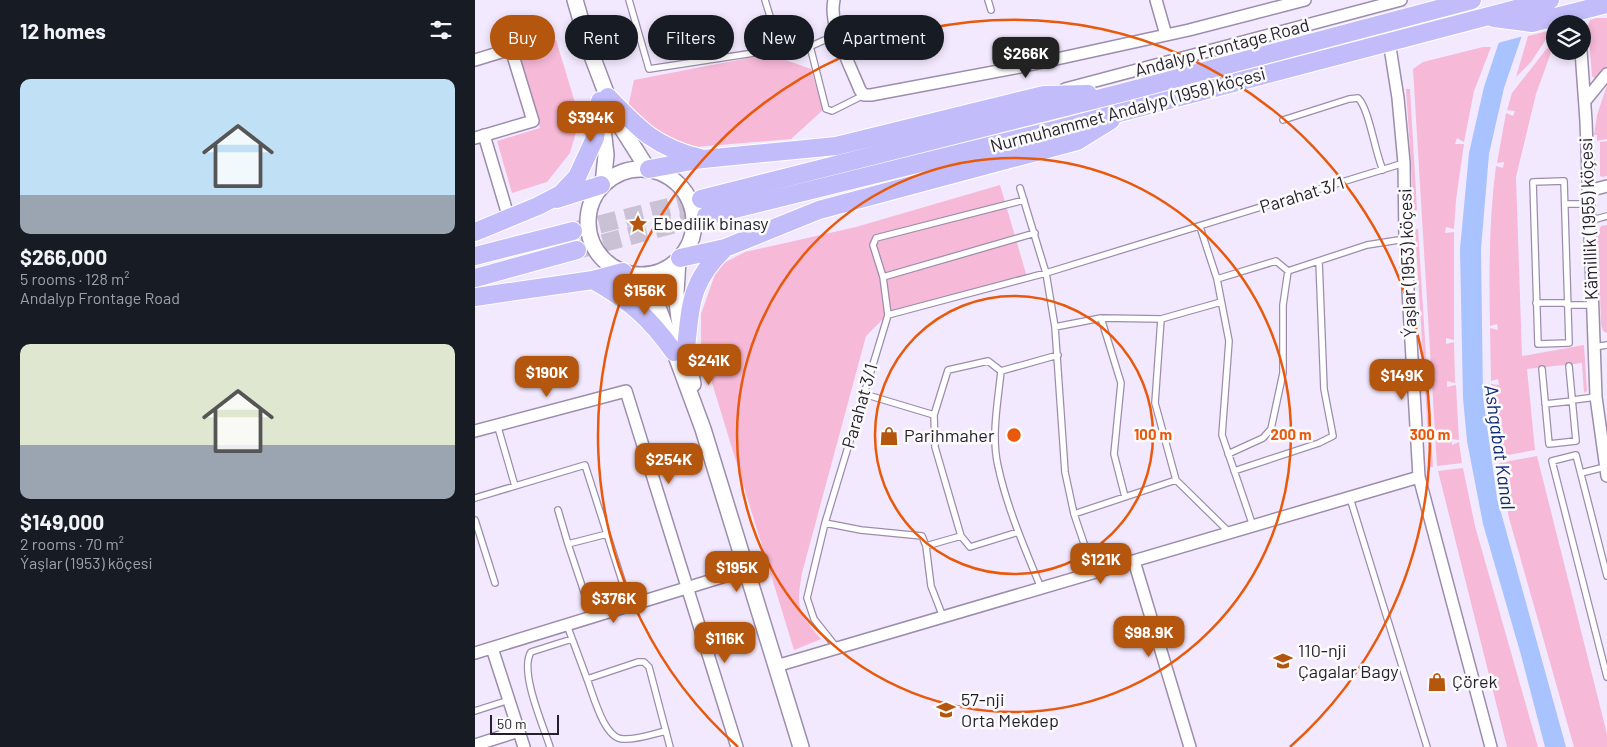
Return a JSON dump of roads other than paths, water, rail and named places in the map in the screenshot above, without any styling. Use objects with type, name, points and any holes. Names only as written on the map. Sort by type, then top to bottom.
[{"type":"main road","name":"Nurmuhammet Andalyp (1958) köçesi","points":[[701,199],[1121,93],[1317,32],[1472,0]]},
{"type":"main road","name":"Nurmuhammet Andalyp (1958) köçesi","points":[[706,216],[1126,111],[1389,40],[1545,1]]},
{"type":"main road","points":[[1584,15],[1607,4]]},
{"type":"main road","points":[[1483,16],[1532,23],[1546,21]]},
{"type":"main road","points":[[648,168],[703,159],[836,146],[1043,95],[1121,93]]},
{"type":"main road","points":[[545,203],[561,194],[577,177],[595,138],[604,99],[657,142],[682,154],[703,159]]},
{"type":"main road","points":[[679,259],[725,248],[819,210],[1077,141],[1126,111]]},
{"type":"main road","points":[[475,232],[545,203],[602,184]]},
{"type":"main road","points":[[475,256],[573,231]]},
{"type":"main road","points":[[680,350],[692,298],[701,274],[725,248]]},
{"type":"main road","points":[[475,278],[577,250]]},
{"type":"main road","points":[[475,297],[593,280],[624,272]]},
{"type":"main road","points":[[593,280],[633,306],[680,350]]},
{"type":"street","points":[[575,0],[604,99],[606,134],[602,184]]},
{"type":"street","points":[[834,0],[834,15]]},
{"type":"street","points":[[1155,0],[1166,35]]},
{"type":"street","points":[[848,60],[860,90],[864,95],[1019,67],[1166,35],[1288,2],[1305,0]]},
{"type":"street","name":"Andalyp Frontage Road","points":[[1043,95],[1317,32],[1401,0]]},
{"type":"street","name":"Ýaşlar (1953) köçesi","points":[[1389,40],[1405,163],[1405,238],[1419,477],[1491,747]]},
{"type":"street","points":[[475,60],[511,49],[533,121],[480,137],[507,212]]},
{"type":"street","name":"Kämillik (1955) köçesi","points":[[1582,60],[1585,101],[1596,398],[1606,471]]},
{"type":"street","points":[[1585,101],[1607,74]]},
{"type":"street","points":[[604,99],[648,168]]},
{"type":"street","points":[[624,272],[647,275],[659,272],[679,259],[689,245],[694,229],[693,212],[688,196],[678,183],[664,173],[648,168],[631,169],[620,172],[602,184],[592,200],[587,217],[589,234],[596,250],[607,263],[643,285],[658,308],[680,350],[745,570],[801,747]]},
{"type":"street","points":[[1588,191],[1607,186]]},
{"type":"street","points":[[679,259],[676,293],[680,350]]},
{"type":"street","points":[[475,431],[626,391],[737,747]]},
{"type":"street","points":[[776,666],[1419,477]]},
{"type":"street","points":[[1134,561],[1190,747]]},
{"type":"street","points":[[475,653],[745,570]]},
{"type":"street","points":[[493,648],[525,747]]},
{"type":"street","points":[[475,745],[519,731]]},
{"type":"lane","points":[[629,0],[649,69],[744,54]]},
{"type":"lane","points":[[765,0],[770,15]]},
{"type":"lane","points":[[988,0],[991,10]]},
{"type":"lane","points":[[813,60],[826,110],[832,111],[864,95]]},
{"type":"lane","points":[[1283,120],[1349,99],[1358,98],[1364,105],[1374,148],[1383,170]]},
{"type":"lane","name":"Parahat 3/1","points":[[837,648],[813,619],[807,598],[825,523],[888,315],[1046,273],[1405,163]]},
{"type":"lane","points":[[1564,181],[1569,343],[1538,344],[1537,304],[1533,182],[1564,181]]},
{"type":"lane","points":[[1020,188],[1046,273],[1058,355],[1065,472],[1074,514],[1094,573]]},
{"type":"lane","points":[[888,315],[883,277],[873,245],[876,238],[1024,200]]},
{"type":"lane","points":[[1565,204],[1588,204]]},
{"type":"lane","points":[[1589,221],[1607,216]]},
{"type":"lane","points":[[1200,226],[1217,279],[1229,341],[1222,435],[1253,526]]},
{"type":"lane","points":[[883,277],[1035,233]]},
{"type":"lane","points":[[1288,271],[1367,245],[1405,238]]},
{"type":"lane","points":[[1217,279],[1276,261],[1288,271]]},
{"type":"lane","points":[[1234,471],[1319,443],[1333,436],[1324,388],[1319,261]]},
{"type":"lane","points":[[1228,454],[1263,438],[1271,429],[1283,373],[1283,304],[1288,271]]},
{"type":"lane","points":[[1055,327],[1101,318],[1161,319],[1221,302]]},
{"type":"lane","points":[[1537,304],[1592,305]]},
{"type":"lane","points":[[1101,318],[1121,383],[1114,454],[1125,497]]},
{"type":"lane","points":[[1161,319],[1155,403],[1176,480],[1230,533]]},
{"type":"lane","points":[[1594,347],[1607,345]]},
{"type":"lane","points":[[1001,371],[1058,355]]},
{"type":"lane","points":[[1001,371],[988,361],[949,370],[934,416],[935,447],[961,536],[970,548],[1018,532]]},
{"type":"lane","points":[[1542,369],[1549,444],[1577,441],[1569,366]]},
{"type":"lane","points":[[1001,371],[996,430],[997,465],[1018,532],[1041,588]]},
{"type":"lane","points":[[864,394],[934,416]]},
{"type":"lane","points":[[1545,404],[1596,398]]},
{"type":"lane","points":[[497,424],[515,486]]},
{"type":"lane","points":[[1607,576],[1576,455],[1552,461],[1607,678]]},
{"type":"lane","points":[[475,498],[585,465],[630,606]]},
{"type":"lane","points":[[1581,473],[1606,471]]},
{"type":"lane","points":[[1074,514],[1176,480]]},
{"type":"lane","points":[[1351,498],[1427,747]]},
{"type":"lane","points":[[558,510],[585,595]]},
{"type":"lane","points":[[475,520],[495,583]]},
{"type":"lane","points":[[825,523],[861,530],[922,536],[926,546],[931,586],[944,617]]},
{"type":"lane","points":[[568,544],[607,534]]},
{"type":"lane","points":[[926,546],[961,536]]},
{"type":"lane","points":[[567,625],[605,726],[613,736],[622,740],[666,731]]},
{"type":"lane","points":[[550,747],[528,676],[528,658],[531,652],[573,639]]},
{"type":"lane","points":[[587,679],[645,662],[649,667],[671,747]]},
{"type":"lane","points":[[475,711],[509,700]]},
{"type":"water","points":[[1513,0],[1534,0],[1504,88],[1489,154],[1481,249],[1483,397],[1497,498],[1566,747],[1545,747],[1521,655],[1483,524],[1467,441],[1463,398],[1460,249],[1469,153],[1484,87]]},
{"type":"tunnel","points":[[573,231],[701,199]]},
{"type":"tunnel","points":[[577,250],[706,216]]},
{"type":"place","name":"Ebedilik binasy","points":[[638,224]]},
{"type":"place","name":"Parihmaher","points":[[889,436]]},
{"type":"place","name":"110-nji Çagalar Bagy","points":[[1283,661]]},
{"type":"place","name":"Çörek","points":[[1437,682]]},
{"type":"place","name":"57-nji Orta Mekdep","points":[[946,710]]},
{"type":"water label","name":"Ashgabat Kanal","points":[[1500,447]]}]
